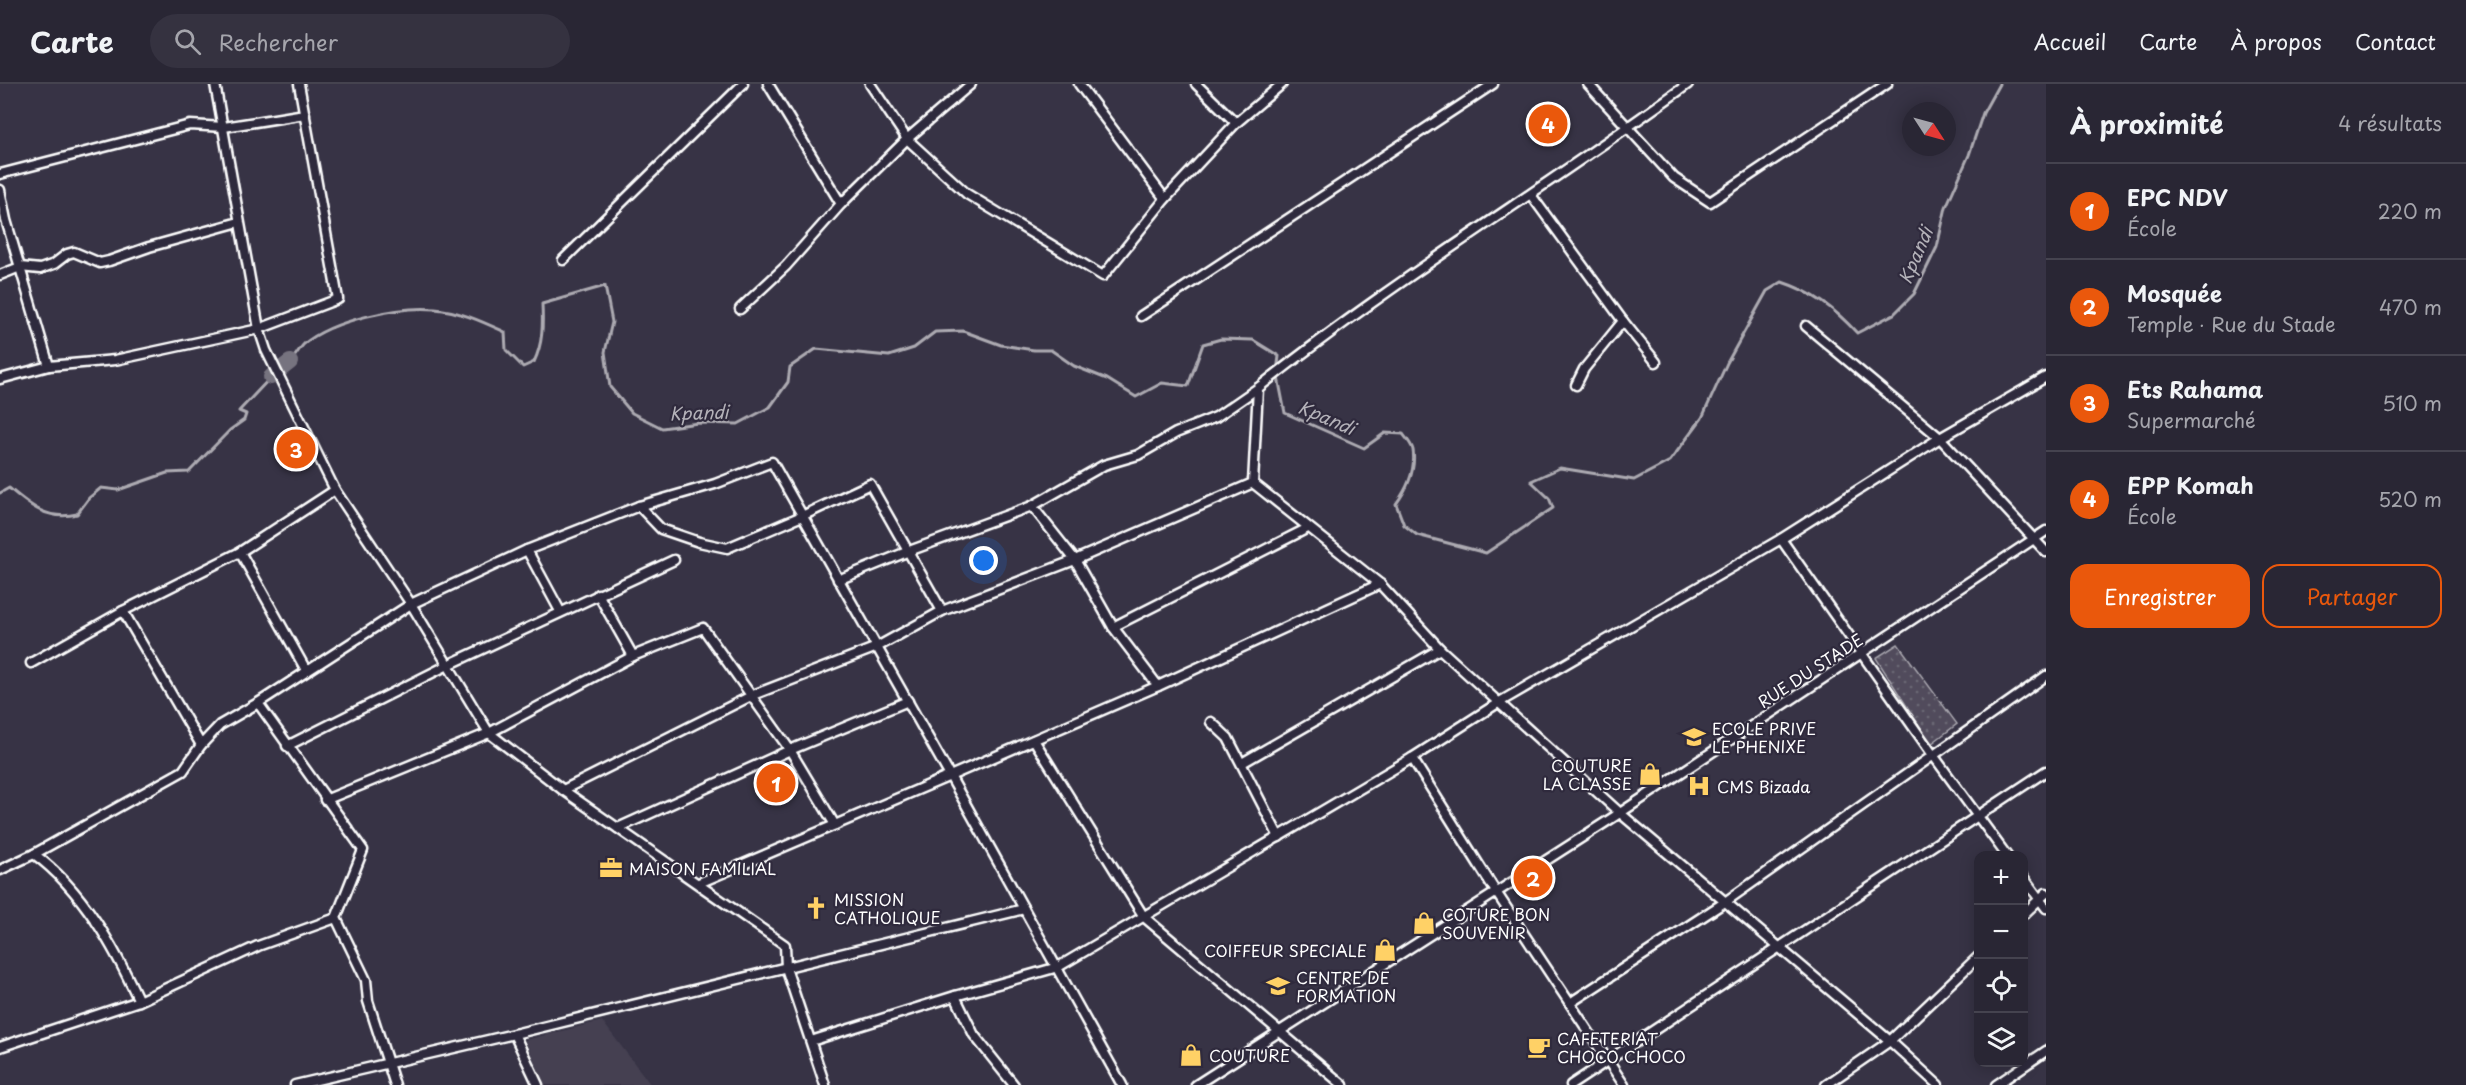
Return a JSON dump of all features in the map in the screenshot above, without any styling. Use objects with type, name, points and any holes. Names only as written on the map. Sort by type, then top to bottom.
[{"type":"street","points":[[215,84],[259,329],[266,350],[335,490],[411,604],[489,733],[563,790],[785,945],[786,968],[825,1085]]},
{"type":"street","points":[[0,379],[49,366],[115,360],[259,329],[338,299],[299,84]]},
{"type":"street","points":[[563,260],[743,84]]},
{"type":"street","points":[[768,84],[842,204]]},
{"type":"street","points":[[870,84],[907,140],[967,194],[1103,276],[1165,198],[1236,123],[1282,84]]},
{"type":"street","points":[[740,309],[786,266],[842,204],[907,140],[971,84]]},
{"type":"street","points":[[1079,84],[1165,198]]},
{"type":"street","points":[[1196,84],[1236,123]]},
{"type":"street","points":[[1141,316],[1494,84]]},
{"type":"street","points":[[1588,84],[1674,178],[1710,202],[1883,85]]},
{"type":"street","points":[[838,580],[1032,506],[1104,465],[1138,455],[1176,433],[1216,417],[1258,388],[1336,327],[1531,195],[1688,84]]},
{"type":"street","points":[[0,174],[190,125],[224,127],[305,114]]},
{"type":"street","points":[[0,190],[49,366]]},
{"type":"street","points":[[1531,195],[1623,321],[1656,362]]},
{"type":"street","points":[[0,275],[20,267],[40,269],[74,252],[100,263],[239,222]]},
{"type":"street","points":[[1576,385],[1584,369],[1623,321]]},
{"type":"street","points":[[1806,326],[1940,438],[2046,552]]},
{"type":"street","points":[[811,1041],[1058,967],[1412,758],[1498,703],[1781,539],[1940,438],[2046,377]]},
{"type":"street","points":[[1253,483],[1258,388]]},
{"type":"street","points":[[0,870],[34,854],[183,771],[201,745],[220,725],[411,604],[527,550],[639,506],[715,484],[772,462],[1058,967],[1122,1085]]},
{"type":"street","points":[[1253,483],[1380,584],[1440,649],[1620,813],[1890,1041],[1938,1085]]},
{"type":"street","points":[[563,790],[753,696],[877,647],[942,611],[1075,560],[1253,483]]},
{"type":"street","points":[[639,506],[661,529],[699,542],[727,548],[870,484],[942,611]]},
{"type":"street","points":[[31,663],[123,611],[240,552],[335,490]]},
{"type":"street","points":[[1032,506],[1075,560],[1113,627],[1158,686]]},
{"type":"street","points":[[1113,627],[1308,528]]},
{"type":"street","name":"RUE DU STADE","points":[[1196,1085],[1620,813],[2046,531]]},
{"type":"street","points":[[1781,539],[1932,755],[2004,851]]},
{"type":"street","points":[[527,550],[560,611]]},
{"type":"street","points":[[240,552],[306,670]]},
{"type":"street","points":[[287,746],[560,611],[674,560]]},
{"type":"street","points":[[699,883],[1158,686],[1380,584]]},
{"type":"street","points":[[598,594],[633,656]]},
{"type":"street","points":[[123,611],[201,745]]},
{"type":"street","points":[[325,800],[489,733],[633,656],[703,628],[790,750],[835,825]]},
{"type":"street","points":[[1242,763],[1440,649]]},
{"type":"street","points":[[1570,1003],[1725,902],[2046,676]]},
{"type":"street","points":[[618,828],[790,750],[908,701]]},
{"type":"street","points":[[258,703],[325,800],[363,850],[336,918],[366,980],[368,1001],[395,1085]]},
{"type":"street","points":[[1211,722],[1223,732],[1242,763],[1279,837]]},
{"type":"street","points":[[1034,740],[1144,917],[1343,1085]]},
{"type":"street","points":[[1412,758],[1496,892],[1624,1085]]},
{"type":"street","points":[[1571,1085],[2046,771]]},
{"type":"street","points":[[34,854],[55,870],[99,927],[118,956],[139,1001]]},
{"type":"street","points":[[2028,882],[2043,896],[2046,908]]},
{"type":"street","points":[[2028,910],[2043,896]]},
{"type":"street","points":[[295,1085],[514,1034],[1024,909]]},
{"type":"street","points":[[0,1047],[139,1001],[258,945],[336,918]]},
{"type":"street","points":[[1826,1085],[1890,1041],[1976,959]]},
{"type":"street","points":[[955,996],[975,1035],[1014,1085]]},
{"type":"street","points":[[514,1034],[538,1085]]},
{"type":"street","points":[[1996,1085],[2046,1051]]},
{"type":"shaded area","points":[[1898,644],[1957,724],[1931,744],[1876,658]]},
{"type":"shaded area","points":[[602,1021],[651,1085],[545,1085],[525,1040]]},
{"type":"waterway","name":"Kpandi","points":[[290,362],[304,344],[331,328],[385,312],[435,309],[453,312],[505,332],[506,350],[523,367],[534,362],[539,348],[542,304],[605,286],[612,322],[605,352],[610,387],[632,413],[662,428],[698,423],[738,424],[770,407],[788,382],[790,367],[816,349],[889,356],[914,348],[935,332],[963,331],[1001,345],[1051,350],[1074,366],[1107,379],[1136,397],[1162,383],[1188,386],[1203,344],[1221,339],[1253,340],[1279,356],[1277,372],[1285,413],[1364,448],[1385,433],[1403,434],[1412,446],[1414,457],[1410,479],[1396,504],[1404,525],[1417,535],[1486,553],[1553,508],[1549,498],[1531,481],[1560,468],[1634,480],[1670,461],[1702,418],[1727,363],[1767,291],[1782,282],[1823,302],[1857,333],[1894,314],[1914,294],[1937,247],[1946,207],[1969,155],[1983,113],[1999,84]]},
{"type":"waterway","points":[[271,377],[290,362]]},
{"type":"waterway","points":[[0,493],[9,488],[24,501],[48,514],[67,516],[77,514],[89,498],[101,488],[118,490],[167,473],[189,472],[230,430],[244,420],[246,414],[239,411],[271,377]]},
{"type":"place","name":"EPP Komah","points":[[1548,124]]},
{"type":"place","name":"Ets Rahama","points":[[296,449]]},
{"type":"place","name":"ECOLE PRIVE LE PHENIXE","points":[[1694,737]]},
{"type":"place","name":"COUTURE LA CLASSE","points":[[1650,774]]},
{"type":"place","name":"EPC NDV","points":[[776,783]]},
{"type":"place","name":"CMS Bizada","points":[[1699,786]]},
{"type":"place","name":"MAISON FAMILIAL","points":[[611,868]]},
{"type":"place","name":"Mosquée","points":[[1533,878]]},
{"type":"place","name":"MISSION CATHOLIQUE","points":[[816,908]]},
{"type":"place","name":"COTURE BON SOUVENIR","points":[[1424,923]]},
{"type":"place","name":"COIFFEUR SPECIALE","points":[[1385,950]]},
{"type":"place","name":"CENTRE DE FORMATION","points":[[1278,986]]},
{"type":"place","name":"CAFETERIAT CHOCO CHOCO","points":[[1539,1047]]},
{"type":"place","name":"COUTURE","points":[[1191,1055]]}]
